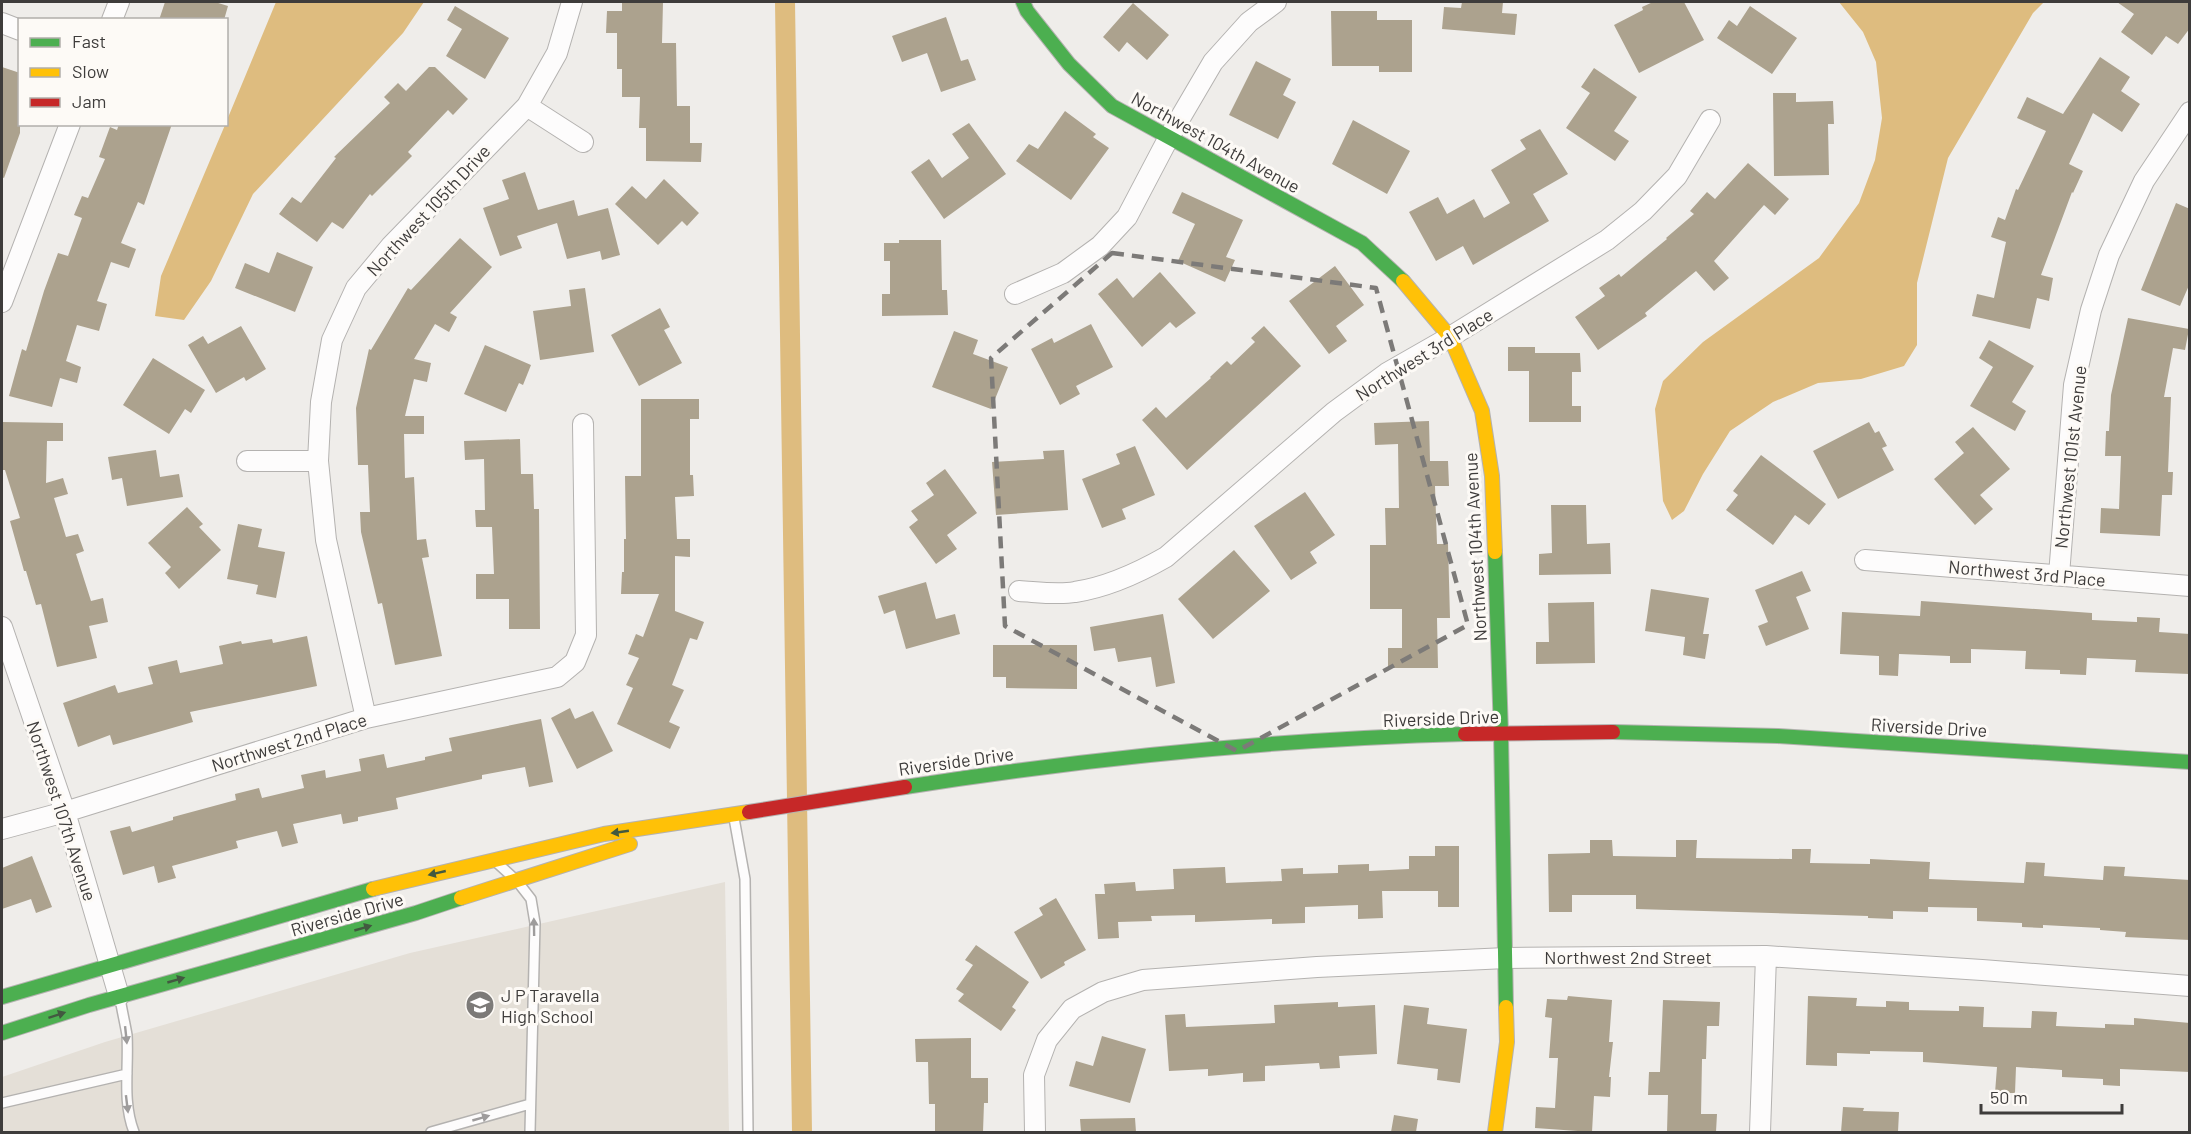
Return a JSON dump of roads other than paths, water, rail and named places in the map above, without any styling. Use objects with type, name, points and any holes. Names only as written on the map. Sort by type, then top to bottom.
[{"type":"street","points":[[113,18],[119,2]]},
{"type":"street","name":"Northwest 105th Drive","points":[[366,717],[326,540],[318,460],[321,402],[332,340],[356,288],[391,246],[527,106],[557,53],[572,2]]},
{"type":"street","name":"Northwest 104th Avenue","points":[[1023,2],[1027,11],[1069,64],[1112,106],[1362,243],[1411,288],[1450,337],[1482,411],[1492,476],[1506,958],[1507,1042],[1495,1132]]},
{"type":"street","points":[[1015,294],[1063,273],[1100,246],[1127,217],[1169,137],[1213,62],[1249,22],[1276,2]]},
{"type":"street","points":[[2,23],[18,29]]},
{"type":"street","points":[[527,106],[583,142]]},
{"type":"street","name":"Northwest 101st Avenue","points":[[2059,575],[2074,385],[2091,310],[2109,255],[2144,181],[2190,112]]},
{"type":"street","name":"Northwest 3rd Place","points":[[1019,591],[1074,593],[1131,575],[1166,557],[1334,412],[1387,373],[1607,240],[1643,211],[1677,176],[1710,120]]},
{"type":"street","points":[[2,302],[69,126]]},
{"type":"street","name":"Northwest 2nd Place","points":[[2,829],[64,812],[366,717],[557,677],[575,662],[586,635],[583,424]]},
{"type":"street","points":[[247,460],[318,460]]},
{"type":"street","name":"Northwest 3rd Place","points":[[1865,560],[2190,586]]},
{"type":"street","name":"Northwest 107th Avenue","points":[[2,627],[64,812],[119,996]]},
{"type":"street","name":"Riverside Drive","points":[[2,997],[375,888],[609,833],[699,821],[759,809],[985,775],[1289,743],[1501,734],[1617,732],[1736,734],[2190,762]]},
{"type":"street","name":"Riverside Drive","points":[[2,1033],[119,996],[416,913],[699,821]]},
{"type":"street","points":[[1760,1132],[1766,956]]},
{"type":"street","name":"Northwest 2nd Street","points":[[1035,1132],[1035,1075],[1047,1040],[1072,1009],[1103,992],[1143,980],[1317,967],[1506,958],[1766,956],[2190,986]]},
{"type":"street","points":[[2,1012],[52,994],[73,978]]},
{"type":"lane","points":[[734,814],[745,879],[748,1132]]},
{"type":"lane","points":[[494,860],[517,880],[531,899],[535,923],[530,1132]]},
{"type":"lane","points":[[119,996],[126,1035],[129,1120],[134,1132]]},
{"type":"lane","points":[[2,1103],[127,1074]]},
{"type":"lane","points":[[431,1132],[530,1104]]},
{"type":"waterway","points":[[785,2],[802,1132]]},
{"type":"place","name":"J P Taravella High School","points":[[480,1005]]}]
